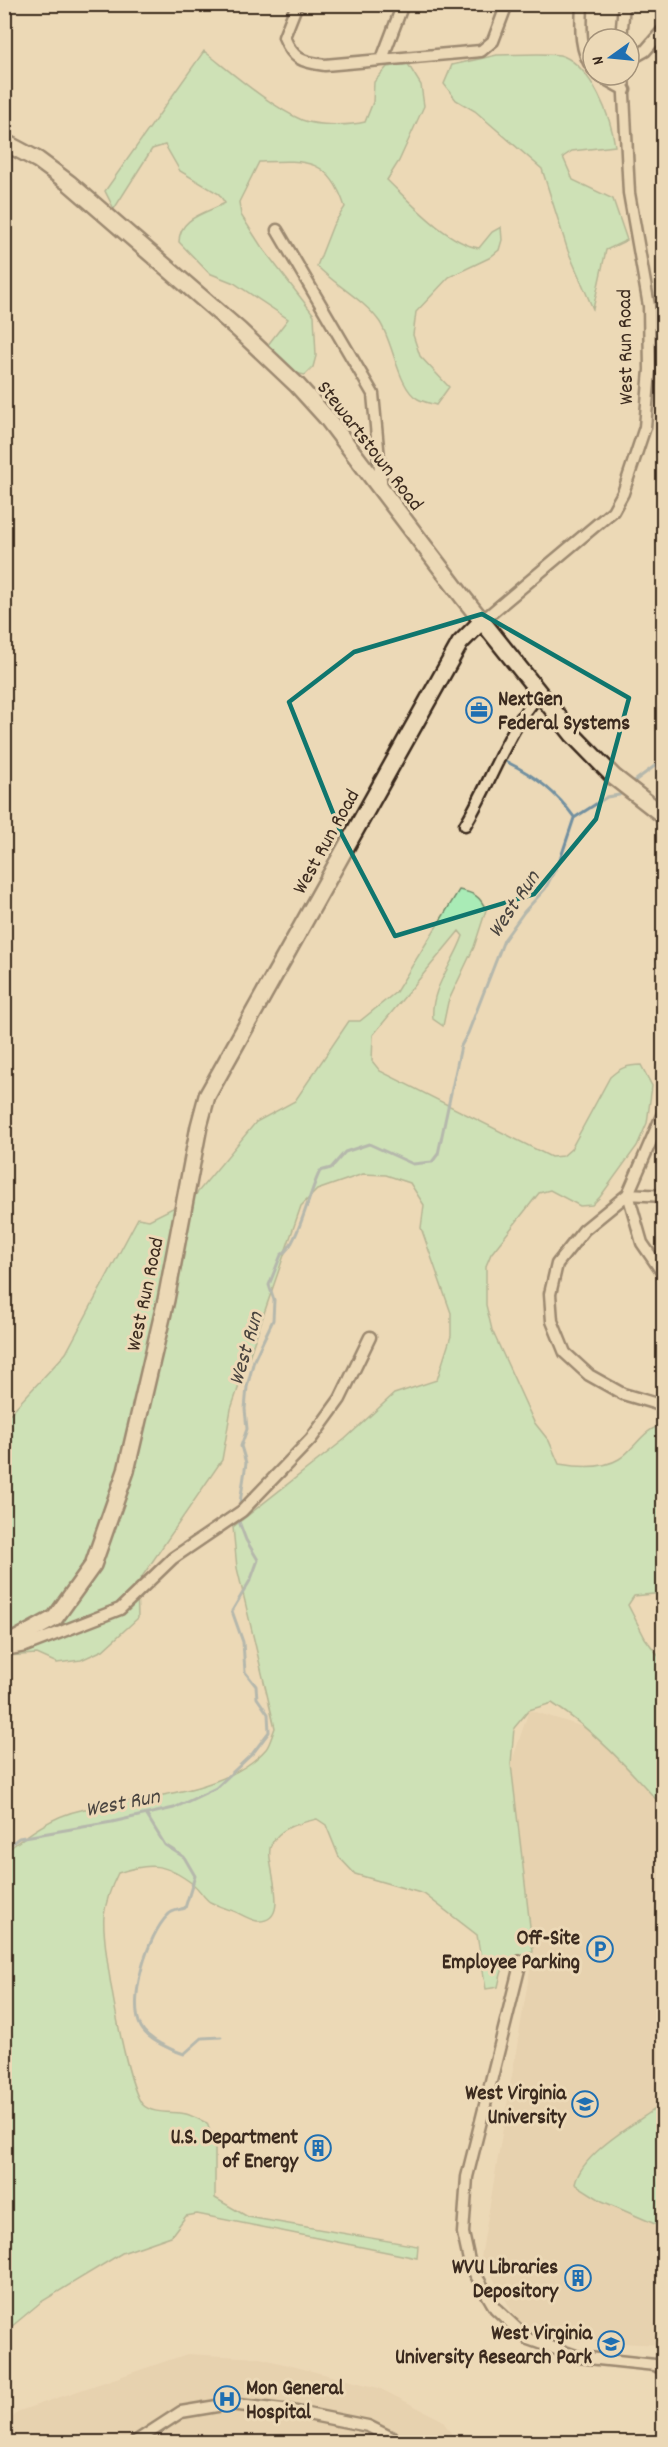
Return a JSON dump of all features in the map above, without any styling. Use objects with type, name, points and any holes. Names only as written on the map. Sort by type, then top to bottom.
[{"type":"street","points":[[297,4],[284,37],[290,51],[304,62],[325,65],[481,51],[493,41],[507,4]]},
{"type":"street","points":[[382,59],[403,4]]},
{"type":"street","points":[[581,27],[582,4]]},
{"type":"street","points":[[622,27],[624,4]]},
{"type":"street","points":[[641,53],[663,28]]},
{"type":"street","points":[[620,87],[625,90]]},
{"type":"street","name":"West Run Road","points":[[4,1648],[55,1618],[93,1565],[126,1471],[166,1300],[199,1126],[207,1096],[460,644],[482,621],[613,511],[623,493],[645,427],[650,370],[649,306],[629,193],[625,87]]},
{"type":"street","name":"Stewartstown Road","points":[[4,142],[38,160],[69,183],[263,352],[326,417],[482,621],[585,748],[614,777],[663,816]]},
{"type":"street","points":[[277,230],[373,394],[382,492]]},
{"type":"street","points":[[465,825],[481,798],[506,745],[530,703],[540,693]]},
{"type":"street","points":[[663,1111],[628,1194],[584,1230],[557,1264],[550,1294],[552,1322],[565,1353],[589,1375],[623,1394],[663,1406]]},
{"type":"street","points":[[628,1194],[663,1196]]},
{"type":"street","points":[[628,1194],[642,1243],[663,1275]]},
{"type":"street","points":[[4,1648],[25,1646],[120,1609],[173,1558],[242,1510],[311,1439],[340,1399],[370,1337]]},
{"type":"street","points":[[521,1961],[467,2177],[463,2233],[470,2265],[495,2308],[528,2339],[579,2357],[661,2365]]},
{"type":"street","points":[[135,2442],[181,2412],[229,2404],[292,2411],[368,2426],[400,2442]]},
{"type":"highlighted area","points":[[482,614],[629,698],[596,819],[534,894],[395,936],[341,833],[289,702],[354,652]]},
{"type":"shaded area","name":"West Virginia University","points":[[529,1710],[607,1734],[663,1793],[663,2345],[528,2339],[481,2257],[533,1952],[511,1764]]},
{"type":"shaded area","name":"Mon General Hospital","points":[[187,2354],[260,2358],[379,2388],[442,2420],[457,2442],[5,2442],[4,2427],[19,2411]]},
{"type":"green space","points":[[204,51],[277,107],[302,120],[325,124],[342,125],[365,122],[373,102],[374,82],[387,67],[408,64],[421,85],[424,106],[399,161],[387,180],[442,230],[467,245],[479,248],[492,232],[501,227],[502,240],[499,250],[489,258],[449,277],[416,312],[413,335],[420,356],[449,387],[436,405],[420,400],[411,394],[405,385],[384,329],[373,313],[317,266],[333,225],[345,207],[339,191],[323,170],[302,162],[259,162],[239,202],[241,215],[261,246],[314,315],[316,356],[313,367],[305,375],[295,373],[267,346],[288,319],[234,283],[209,273],[179,242],[180,234],[189,221],[225,203],[219,194],[180,171],[165,145],[152,149],[114,209],[105,191]]},
{"type":"green space","points":[[497,55],[558,55],[573,62],[581,69],[581,87],[594,87],[609,121],[615,146],[572,151],[563,157],[573,180],[613,199],[627,240],[606,250],[593,309],[568,251],[542,169],[475,111],[456,100],[444,84],[452,65]]},
{"type":"green space","points":[[459,890],[476,896],[486,910],[474,947],[448,1002],[443,1026],[433,1019],[433,1008],[439,987],[463,936],[459,931],[373,1035],[372,1061],[380,1071],[551,1157],[563,1156],[571,1149],[610,1077],[617,1071],[628,1066],[641,1065],[652,1086],[647,1123],[637,1146],[600,1197],[592,1205],[580,1206],[550,1190],[539,1193],[491,1254],[486,1266],[486,1305],[492,1330],[534,1422],[549,1441],[559,1464],[590,1466],[613,1462],[625,1455],[650,1430],[663,1425],[663,1593],[634,1596],[628,1605],[645,1638],[663,1662],[663,1807],[611,1751],[568,1714],[552,1703],[529,1710],[514,1728],[511,1764],[533,1952],[517,1956],[507,1962],[498,1987],[486,1989],[477,1935],[424,1894],[355,1874],[339,1857],[326,1825],[317,1819],[285,1830],[271,1845],[276,1902],[274,1912],[268,1919],[257,1921],[210,1902],[194,1885],[175,1872],[166,1869],[149,1866],[118,1873],[106,1904],[104,1931],[110,1982],[129,2070],[136,2091],[142,2104],[146,2107],[151,2110],[186,2114],[207,2123],[215,2145],[215,2198],[248,2217],[418,2246],[417,2258],[197,2214],[186,2216],[171,2236],[122,2253],[41,2302],[5,2332],[5,1852],[40,1827],[70,1813],[204,1785],[228,1776],[249,1764],[266,1749],[275,1728],[237,1568],[233,1527],[345,1439],[394,1394],[437,1380],[451,1336],[451,1313],[421,1228],[424,1205],[410,1183],[386,1175],[363,1174],[317,1190],[301,1206],[231,1409],[222,1460],[137,1584],[138,1618],[103,1650],[81,1660],[57,1663],[37,1654],[5,1656],[4,1420],[66,1353],[138,1218],[149,1220],[193,1198],[256,1122],[295,1101],[349,1021],[360,1021],[396,992]]},
{"type":"green space","points":[[664,2106],[663,2230],[655,2224],[602,2201],[575,2184],[587,2161],[598,2151],[635,2122],[658,2107]]},
{"type":"waterway","name":"West Run","points":[[632,783],[664,759]]},
{"type":"waterway","name":"West Run","points":[[507,762],[544,785],[574,817]]},
{"type":"waterway","name":"West Run","points":[[239,1509],[246,1463],[241,1446],[247,1429],[245,1409],[247,1387],[254,1360],[273,1320],[274,1300],[269,1285],[281,1255],[287,1250],[298,1230],[320,1171],[331,1168],[345,1152],[369,1144],[413,1164],[432,1162],[438,1154],[461,1046],[504,940],[524,912],[545,889],[560,860],[574,818],[607,797],[623,792]]},
{"type":"waterway","name":"West Run","points":[[4,1849],[19,1838],[112,1822],[174,1808],[216,1788],[253,1753],[269,1732],[268,1714],[257,1698],[256,1686],[245,1672],[243,1642],[232,1611],[251,1579],[258,1560],[246,1540],[238,1519]]},
{"type":"waterway","points":[[146,1814],[165,1845],[184,1857],[195,1876],[185,1908],[168,1915],[153,1937],[138,1985],[137,2016],[144,2032],[154,2040],[184,2054],[202,2038],[221,2037]]},
{"type":"place","name":"NextGen Federal Systems","points":[[479,710]]},
{"type":"place","name":"Off-Site Employee Parking","points":[[600,1949]]},
{"type":"place","name":"West Virginia University","points":[[585,2104]]},
{"type":"place","name":"U.S. Department of Energy","points":[[318,2148]]},
{"type":"place","name":"WVU Libraries Depository","points":[[578,2278]]},
{"type":"place","name":"West Virginia University Research Park","points":[[611,2344]]},
{"type":"place","name":"Mon General Hospital","points":[[227,2399]]}]
